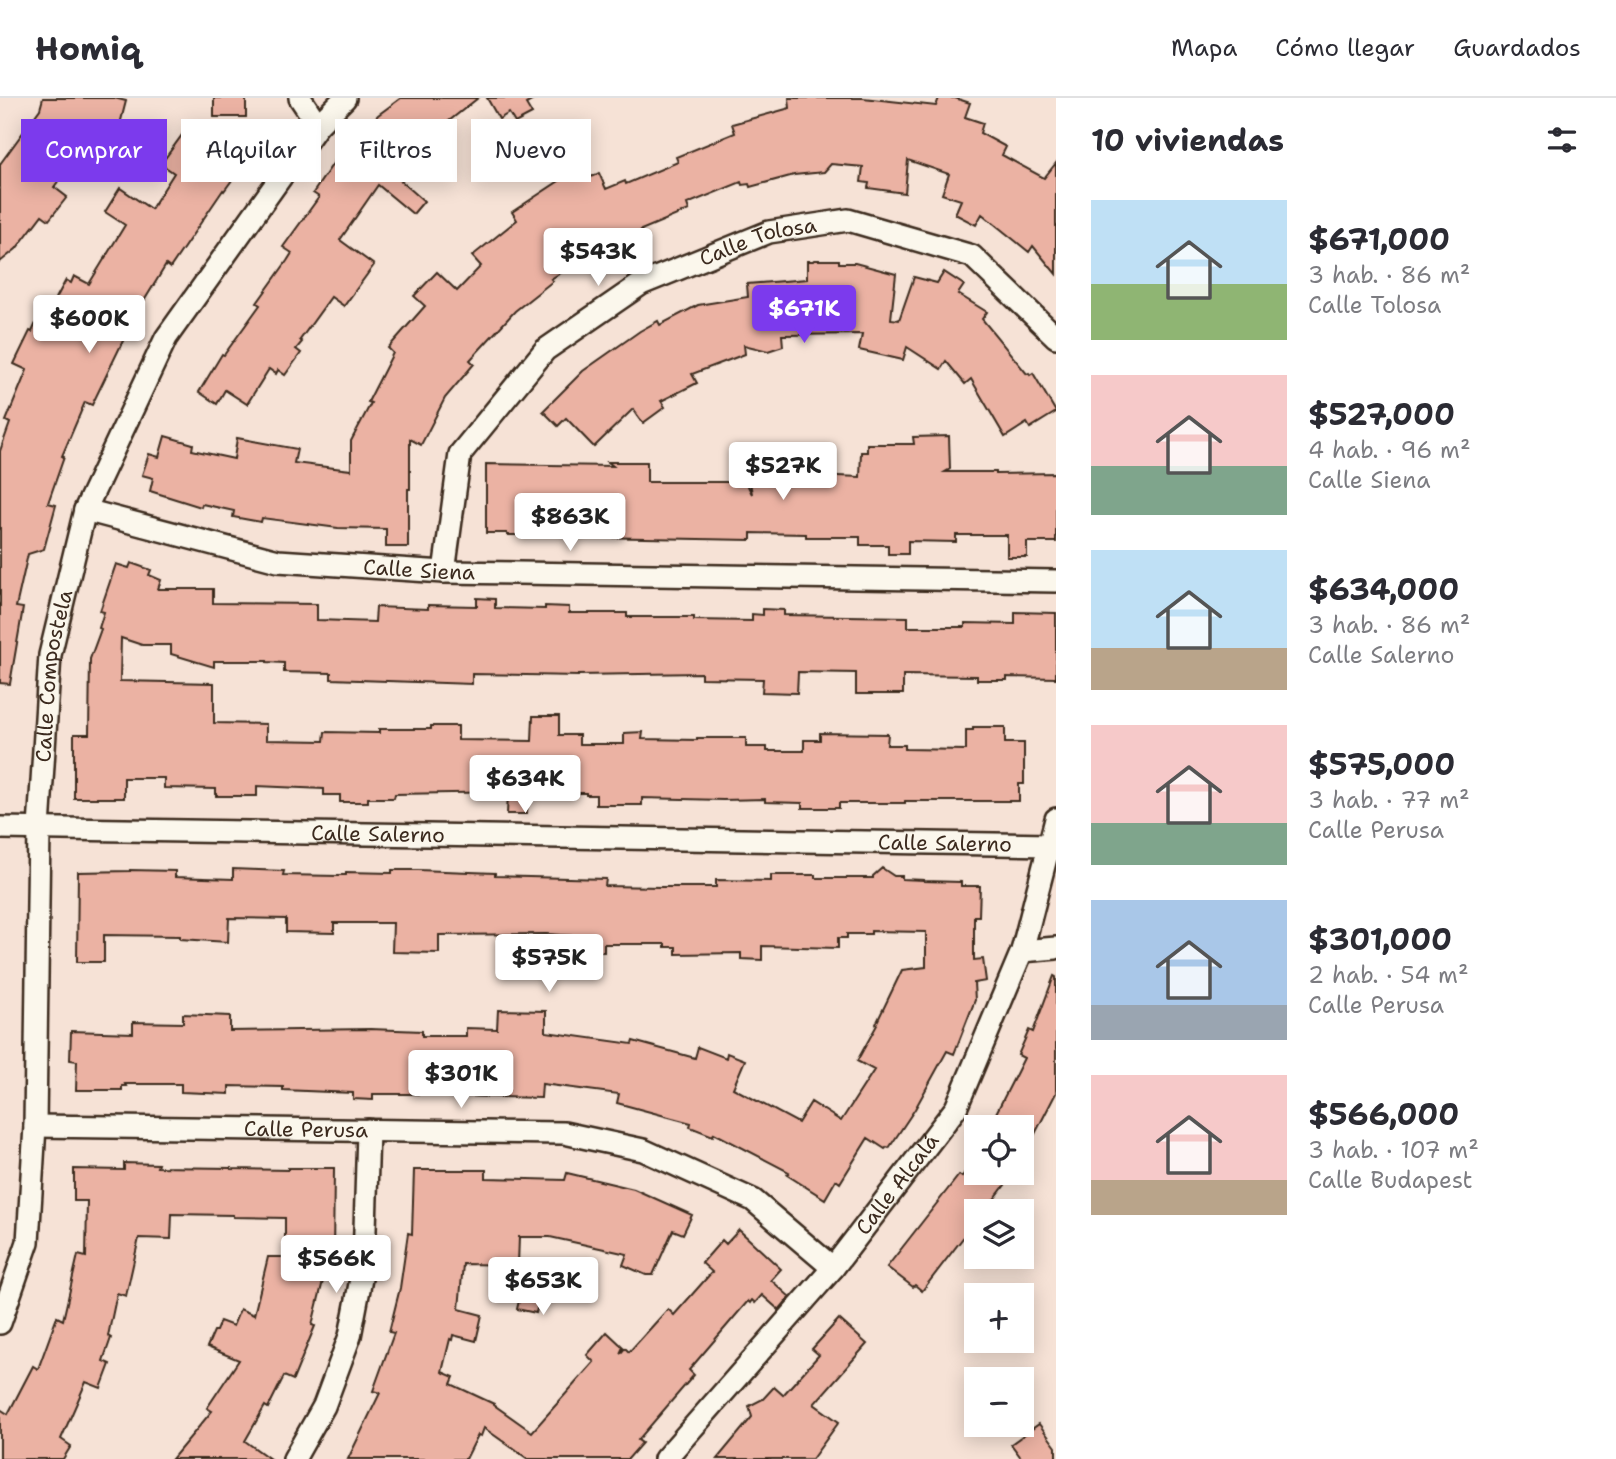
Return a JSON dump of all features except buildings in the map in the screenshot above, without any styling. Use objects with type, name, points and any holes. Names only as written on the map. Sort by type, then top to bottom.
[{"type":"street","points":[[300,98],[314,119]]},
{"type":"street","name":"Calle Compostela","points":[[321,122],[345,98]]},
{"type":"street","name":"Calle Compostela","points":[[0,1323],[28,1241],[35,1126],[39,828],[50,655],[85,510],[166,338],[277,182]]},
{"type":"street","name":"Calle Tolosa","points":[[444,572],[460,454],[545,350],[641,284],[769,232],[848,219],[972,256],[1052,333]]},
{"type":"street","name":"Calle Siena","points":[[85,510],[278,561],[444,572],[1056,581]]},
{"type":"street","name":"Calle Alcalá","points":[[665,1459],[833,1268],[956,1108],[1022,951],[1056,819]]},
{"type":"street","name":"Calle Salerno","points":[[0,828],[1050,845]]},
{"type":"street","points":[[1022,951],[1056,948]]},
{"type":"street","name":"Calle Perusa","points":[[35,1126],[564,1133],[643,1150],[753,1200],[833,1268]]},
{"type":"street","points":[[294,1459],[324,1406],[350,1336],[364,1264],[368,1130]]}]
